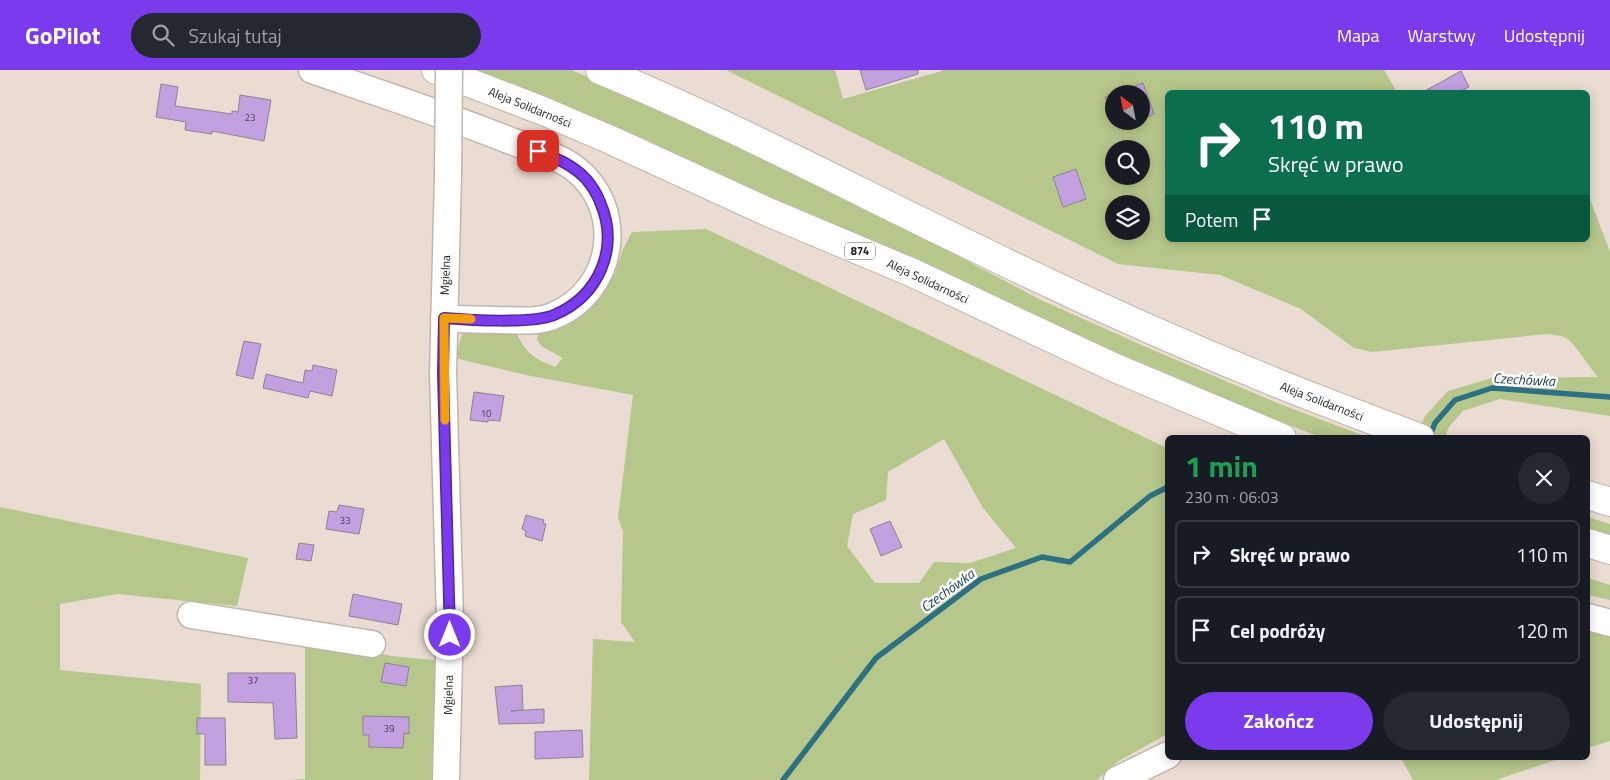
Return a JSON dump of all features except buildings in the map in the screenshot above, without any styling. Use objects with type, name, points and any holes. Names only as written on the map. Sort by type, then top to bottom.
[{"type":"main road","name":"Aleja Solidarności","points":[[436,70],[544,111],[613,141],[768,212],[913,273],[1113,367],[1275,435]]},
{"type":"main road","name":"Aleja Solidarności","points":[[600,70],[680,104],[1104,309],[1276,383],[1412,435]]},
{"type":"main road","points":[[1590,496],[1610,502]]},
{"type":"main road","points":[[1590,544],[1610,550]]},
{"type":"street","points":[[312,70],[483,129],[556,158],[573,167],[587,180],[596,193],[608,227],[607,248],[603,265],[594,283],[572,306],[552,316],[532,320],[444,318]]},
{"type":"street","name":"Mgielna","points":[[446,780],[450,619],[443,373],[448,176],[448,70]]},
{"type":"street","points":[[190,615],[372,644]]},
{"type":"street","points":[[1590,618],[1610,623]]},
{"type":"street","points":[[1117,780],[1165,756]]},
{"type":"green space","points":[[477,70],[572,70],[709,129],[853,201],[1043,301],[1277,403],[1362,435],[1315,435],[1271,418],[1106,348],[921,262],[745,187],[636,136]]},
{"type":"green space","points":[[726,70],[835,70],[843,99],[942,70],[1384,70],[1396,90],[1165,90],[1165,242],[1590,242],[1590,199],[1610,252],[1610,416],[1500,399],[1463,411],[1449,427],[1446,435],[1416,435],[1425,416],[1448,391],[1492,378],[1598,377],[1573,344],[1560,336],[1547,334],[1372,352],[1354,348],[1301,309],[1220,275],[1118,264]]},
{"type":"green space","points":[[706,229],[1165,447],[1165,735],[1117,762],[1097,780],[589,780],[593,639],[635,642],[621,622],[623,531],[618,518],[633,395],[526,375],[455,358],[464,328],[515,330],[530,354],[555,367],[563,358],[541,346],[537,339],[540,330],[569,322],[597,300],[615,273],[623,249],[632,232]],"holes":[[[944,439],[983,508],[1016,548],[970,563],[934,562],[919,583],[875,583],[847,546],[853,514],[886,500],[888,472]]]},
{"type":"green space","points":[[0,507],[248,558],[237,606],[117,594],[60,604],[60,670],[201,684],[200,780],[0,780]]},
{"type":"green space","points":[[1590,518],[1610,524],[1610,541],[1590,535]]},
{"type":"green space","points":[[1590,579],[1610,585],[1610,600],[1590,595]]},
{"type":"green space","points":[[1590,626],[1610,631],[1610,741],[1590,747]]},
{"type":"green space","points":[[305,639],[392,656],[442,661],[442,780],[288,780],[305,779]]},
{"type":"green space","points":[[1402,760],[1555,760],[1496,780],[1413,780]]},
{"type":"waterway","name":"Czechówka","points":[[1430,435],[1435,423],[1455,400],[1492,388],[1610,397]]},
{"type":"waterway","name":"Czechówka","points":[[783,780],[876,658],[981,579],[1042,557],[1070,562],[1150,496],[1165,488]]},
{"type":"slow traffic","points":[[445,420],[443,373],[444,318],[471,319]]},
{"type":"route","points":[[450,635],[443,373],[444,318],[532,320],[552,316],[572,306],[594,283],[603,265],[607,248],[608,227],[603,209],[596,193],[587,180],[573,167],[538,151]]}]
